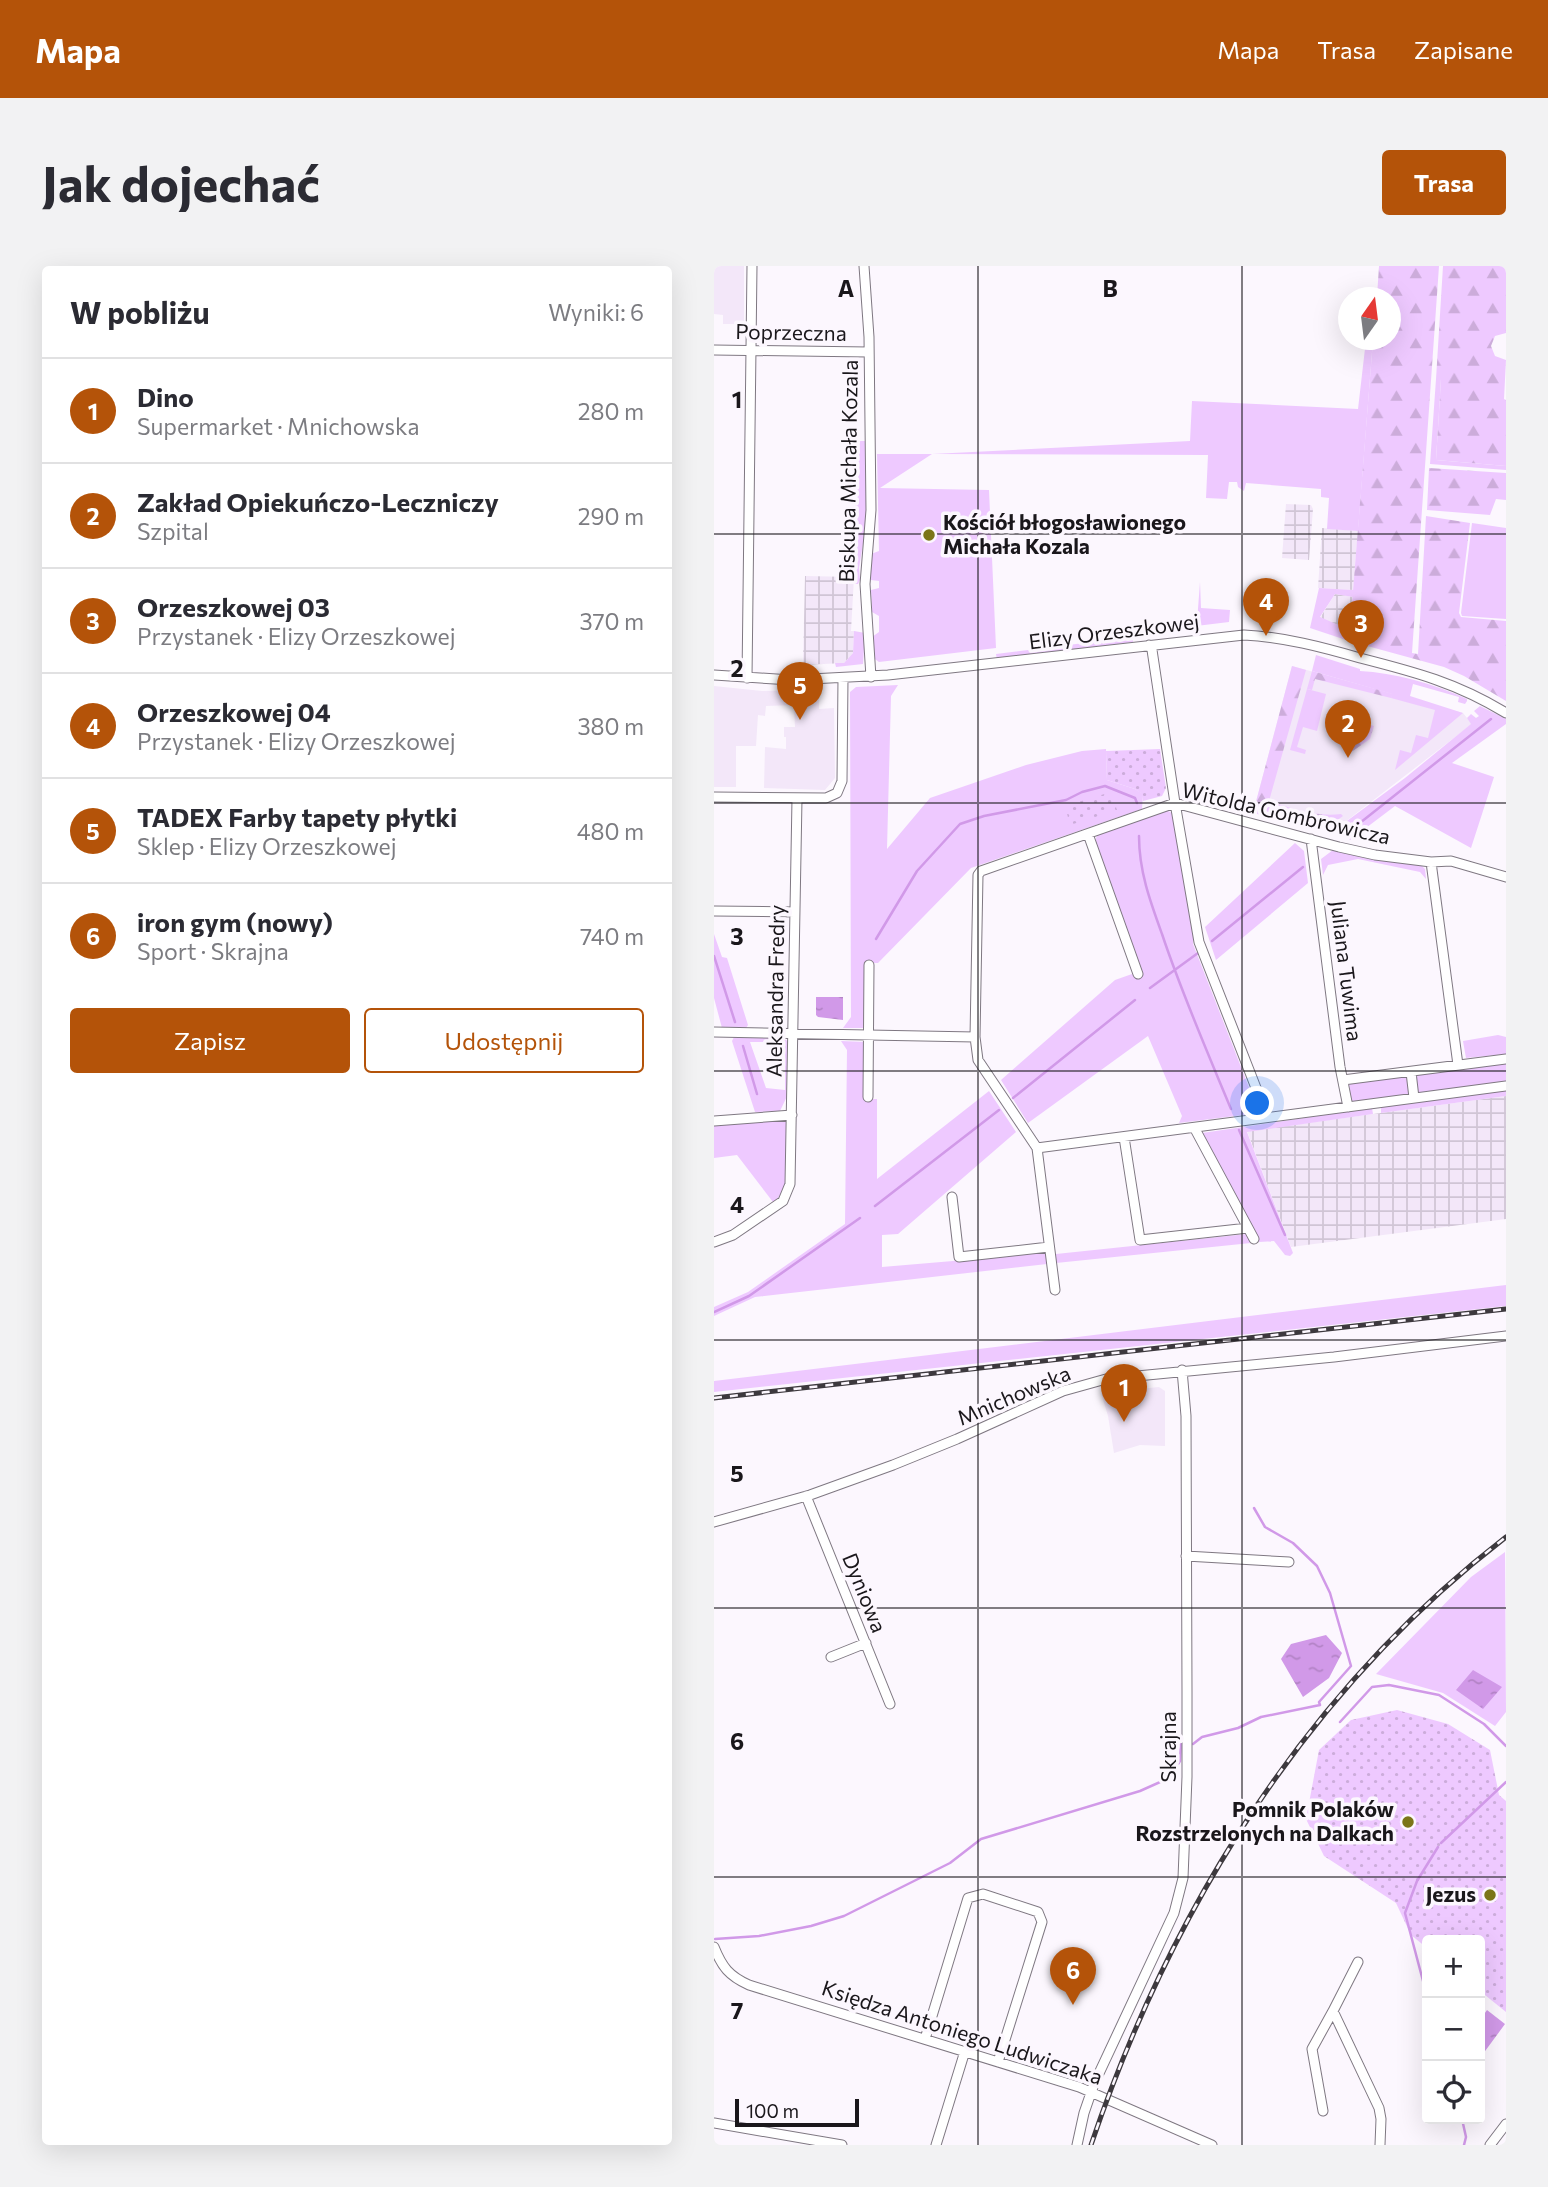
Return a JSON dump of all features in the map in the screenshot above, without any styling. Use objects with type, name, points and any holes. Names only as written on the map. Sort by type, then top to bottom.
[{"type":"street","points":[[747,678],[752,266]]},
{"type":"street","name":"Biskupa Michała Kozala","points":[[864,266],[869,337],[871,510],[865,584],[871,677]]},
{"type":"street","name":"Poprzeczna","points":[[714,350],[868,352]]},
{"type":"street","name":"Elizy Orzeszkowej","points":[[714,675],[747,678],[871,677],[1244,635],[1286,639],[1435,678],[1471,692],[1506,713]]},
{"type":"street","points":[[1149,645],[1152,650],[1199,942],[1267,1116]]},
{"type":"street","points":[[714,797],[826,799],[835,795],[840,790],[842,781],[843,678]]},
{"type":"street","name":"Aleksandra Fredry","points":[[714,1242],[733,1236],[783,1201],[790,1184],[797,799]]},
{"type":"street","name":"Witolda Gombrowicza","points":[[1037,1148],[978,1060],[975,1037],[978,876],[981,871],[1175,803],[1375,855],[1431,862],[1451,861],[1506,877]]},
{"type":"street","points":[[1088,834],[1138,974]]},
{"type":"street","name":"Juliana Tuwima","points":[[1311,839],[1348,1107]]},
{"type":"street","points":[[1431,862],[1458,1065]]},
{"type":"street","points":[[714,911],[795,912]]},
{"type":"street","points":[[868,1097],[869,965]]},
{"type":"street","points":[[714,1032],[975,1037]]},
{"type":"street","points":[[1343,1080],[1506,1059]]},
{"type":"street","points":[[1411,1072],[1414,1098]]},
{"type":"street","points":[[1055,1290],[1037,1148],[1506,1086]]},
{"type":"street","points":[[714,1121],[792,1115]]},
{"type":"street","points":[[1195,1129],[1254,1239]]},
{"type":"street","points":[[1124,1137],[1140,1240],[1248,1228]]},
{"type":"street","points":[[952,1197],[959,1257],[1049,1247]]},
{"type":"street","name":"Mnichowska","points":[[714,1522],[806,1496],[944,1444],[1063,1391],[1106,1379],[1334,1357],[1506,1336]]},
{"type":"street","name":"Skrajna","points":[[1077,2145],[1091,2091],[1174,1913],[1181,1889],[1187,1777],[1186,1416],[1182,1370]]},
{"type":"street","name":"Dyniowa","points":[[806,1496],[890,1704]]},
{"type":"street","points":[[1186,1556],[1289,1562]]},
{"type":"street","points":[[831,1657],[866,1643]]},
{"type":"street","points":[[925,2039],[968,1899],[983,1894],[1038,1912],[1042,1922],[998,2062]]},
{"type":"street","name":"Księdza Antoniego Ludwiczaka","points":[[714,1947],[728,1973],[749,1985],[1091,2091],[1212,2145]]},
{"type":"street","points":[[1323,2111],[1312,2049],[1358,1962]]},
{"type":"street","points":[[1334,2011],[1378,2108],[1381,2119],[1380,2145]]},
{"type":"street","points":[[936,2145],[965,2051]]},
{"type":"street","points":[[714,2123],[842,2145]]},
{"type":"street","points":[[1490,2145],[1506,2124]]},
{"type":"shaded area","points":[[714,266],[744,266],[744,324],[723,324],[723,315],[714,314]]},
{"type":"shaded area","points":[[1286,504],[1311,505],[1313,509],[1309,560],[1282,558]]},
{"type":"shaded area","points":[[1322,528],[1358,531],[1353,590],[1318,588]]},
{"type":"shaded area","points":[[805,576],[854,577],[851,631],[854,631],[853,653],[844,663],[803,665]]},
{"type":"shaded area","points":[[1335,594],[1353,597],[1350,630],[1320,618]]},
{"type":"shaded area","points":[[1292,666],[1463,713],[1472,724],[1332,832],[1253,813]]},
{"type":"shaded area","points":[[714,686],[762,691],[819,690],[819,709],[834,708],[835,778],[825,790],[764,788],[765,747],[786,749],[784,727],[795,727],[794,705],[766,706],[765,716],[758,715],[756,746],[736,746],[736,787],[714,787]]},
{"type":"shaded area","points":[[1506,1096],[1506,1219],[1291,1247],[1247,1131]]},
{"type":"shaded area","points":[[1159,1387],[1165,1391],[1165,1446],[1140,1445],[1114,1453],[1101,1393]]},
{"type":"green space","points":[[1379,266],[1439,266],[1412,653],[1418,654],[1426,516],[1470,523],[1459,613],[1461,617],[1506,621],[1506,701],[1444,667],[1349,641],[1372,350],[1401,350],[1401,287],[1378,287]]},
{"type":"green space","points":[[1443,266],[1506,266],[1506,333],[1495,336],[1491,346],[1495,356],[1506,360],[1506,466],[1436,460],[1441,379],[1436,379]]},
{"type":"green space","points":[[1365,350],[1372,350],[1358,531],[1327,529],[1329,498],[1321,497],[1321,489],[1246,483],[1244,491],[1238,487],[1237,482],[1229,482],[1227,499],[1206,498],[1208,455],[932,454],[1190,441],[1192,401],[1358,409]]},
{"type":"green space","points":[[1436,379],[1441,379],[1436,460],[1506,466],[1506,470],[1430,464]]},
{"type":"green space","points":[[856,441],[867,441],[867,519],[859,568],[860,580],[858,584],[854,584]]},
{"type":"green space","points":[[877,454],[932,454],[880,488],[989,490],[996,648],[879,662],[872,657],[872,637],[879,632],[879,616],[872,612],[871,590],[879,588],[879,581],[871,580],[869,576],[871,554],[879,551]]},
{"type":"green space","points":[[1429,468],[1506,473],[1506,500],[1496,499],[1490,515],[1427,510]]},
{"type":"green space","points":[[1472,523],[1506,528],[1506,619],[1462,616]]},
{"type":"green space","points":[[1200,582],[1201,608],[1230,610],[1229,622],[1155,631],[1154,628],[1197,622]]},
{"type":"green space","points":[[1250,585],[1271,587],[1271,609],[1247,606]]},
{"type":"green space","points":[[1319,588],[1353,590],[1353,597],[1335,594],[1320,617],[1350,630],[1349,641],[1310,628]]},
{"type":"green space","points":[[854,631],[865,633],[863,664],[836,667],[835,663],[844,663],[853,653]]},
{"type":"green space","points":[[1132,637],[1133,642],[997,660],[996,654]]},
{"type":"green space","points":[[1316,655],[1360,671],[1414,680],[1454,693],[1467,699],[1465,704],[1458,702],[1459,697],[1413,684],[1410,696],[1463,713],[1395,770],[1400,750],[1411,753],[1416,735],[1428,738],[1435,710],[1391,698],[1392,694],[1312,671]]},
{"type":"green space","points":[[1292,666],[1306,670],[1269,801],[1314,813],[1341,814],[1343,816],[1336,821],[1341,825],[1332,832],[1253,813]]},
{"type":"green space","points":[[1312,671],[1393,694],[1391,698],[1315,679],[1312,690],[1307,689]]},
{"type":"green space","points":[[898,685],[891,696],[887,849],[930,798],[1026,765],[1082,751],[1106,749],[1107,780],[1143,794],[1142,809],[971,868],[878,963],[865,963],[864,1028],[843,1028],[851,1017],[850,692],[856,687]]},
{"type":"green space","points":[[1307,689],[1326,694],[1317,731],[1303,727],[1297,747],[1306,750],[1305,754],[1290,750]]},
{"type":"green space","points":[[1480,706],[1506,719],[1506,724],[1452,763],[1494,777],[1471,848],[1395,806],[1350,840],[1346,834],[1332,832],[1405,778],[1471,724],[1467,718],[1471,714],[1476,718],[1479,716],[1474,711]]},
{"type":"green space","points":[[1352,720],[1374,726],[1370,739],[1350,753],[1344,751]]},
{"type":"green space","points":[[1160,749],[1166,788],[1162,796],[1143,801],[1142,794],[1135,789],[1107,780],[1106,751]]},
{"type":"green space","points":[[1111,792],[1117,810],[1070,825],[1065,806]]},
{"type":"green space","points":[[1166,810],[1172,813],[1193,944],[1259,1113],[1179,1123],[1182,1116],[1148,1036],[1028,1123],[1001,1080],[1115,980],[1141,973],[1095,842],[1097,835]]},
{"type":"green space","points":[[1295,843],[1304,851],[1308,883],[1216,960],[1205,927]]},
{"type":"green space","points":[[1333,850],[1365,858],[1422,866],[1426,879],[1420,872],[1358,859],[1328,865],[1323,875],[1321,859]]},
{"type":"green space","points":[[714,934],[722,957],[727,958],[748,1025],[746,1028],[722,1028],[714,998]]},
{"type":"green space","points":[[1498,1035],[1506,1037],[1506,1054],[1466,1058],[1463,1041]]},
{"type":"green space","points":[[734,1037],[783,1038],[789,1042],[790,1090],[780,1111],[755,1112],[732,1041]],"holes":[[[750,1042],[778,1042],[785,1048],[785,1090],[766,1088]]]},
{"type":"green space","points":[[841,1041],[866,1042],[865,1099],[877,1099],[877,1179],[989,1091],[1016,1132],[898,1234],[882,1235],[882,1267],[1046,1253],[1047,1264],[755,1297],[714,1316],[714,1307],[748,1292],[845,1224],[847,1050]]},
{"type":"green space","points":[[1506,1062],[1506,1082],[1418,1095],[1416,1076],[1420,1073]]},
{"type":"green space","points":[[1405,1075],[1408,1078],[1410,1096],[1352,1103],[1349,1085],[1351,1081]]},
{"type":"green space","points":[[1506,1090],[1506,1096],[1381,1113],[1381,1106]]},
{"type":"green space","points":[[1372,1108],[1373,1114],[1247,1132],[1293,1253],[1290,1256],[1285,1255],[1274,1241],[1259,1242],[1202,1133]]},
{"type":"green space","points":[[781,1121],[788,1125],[788,1167],[783,1189],[773,1202],[737,1155],[714,1158],[714,1124]]},
{"type":"green space","points":[[1247,1234],[1251,1243],[1056,1263],[1056,1254]]},
{"type":"green space","points":[[1506,1285],[1506,1306],[714,1392],[714,1381]]},
{"type":"green space","points":[[1505,1552],[1506,1712],[1495,1726],[1443,1693],[1376,1674],[1471,1577]]},
{"type":"green space","points":[[1397,1710],[1448,1724],[1490,1750],[1499,1795],[1506,1801],[1506,2012],[1485,1995],[1485,1935],[1422,1935],[1422,1944],[1411,1935],[1396,1903],[1324,1856],[1306,1819],[1319,1750],[1351,1720]]},
{"type":"water","points":[[816,997],[843,997],[843,1020],[818,1017]]},
{"type":"water","points":[[1326,1635],[1342,1653],[1329,1678],[1303,1697],[1281,1659],[1291,1644]]},
{"type":"water","points":[[1473,1670],[1502,1687],[1483,1709],[1456,1690]]},
{"type":"water","points":[[1487,2010],[1505,2024],[1485,2051]]},
{"type":"waterway","points":[[1346,834],[1491,719]]},
{"type":"waterway","points":[[876,939],[917,871],[960,824],[984,816],[1066,800],[1082,792],[1105,786],[1135,798],[1137,803]]},
{"type":"waterway","points":[[1139,836],[1143,874],[1153,910],[1186,1000],[1231,1109]]},
{"type":"waterway","points":[[1212,941],[1303,867]]},
{"type":"waterway","points":[[1150,988],[1198,953]]},
{"type":"waterway","points":[[714,956],[735,1022]]},
{"type":"waterway","points":[[1013,1098],[1135,1000]]},
{"type":"waterway","points":[[743,1046],[757,1094]]},
{"type":"waterway","points":[[875,1206],[999,1110]]},
{"type":"waterway","points":[[1239,1130],[1285,1235]]},
{"type":"waterway","points":[[714,1312],[749,1296],[860,1218]]},
{"type":"waterway","points":[[1193,1744],[1202,1737],[1238,1728],[1261,1717],[1320,1705],[1319,1702],[1351,1666],[1330,1593],[1317,1566],[1293,1543],[1265,1527],[1254,1508]]},
{"type":"waterway","points":[[1340,1722],[1372,1687],[1389,1685],[1439,1695],[1484,1724],[1506,1746]]},
{"type":"waterway","points":[[715,1939],[759,1936],[811,1926],[844,1916],[950,1863],[981,1839],[1140,1791],[1169,1778],[1180,1761],[1181,1744]]},
{"type":"waterway","points":[[1441,1843],[1506,1782]]},
{"type":"waterway","points":[[1422,1977],[1405,1913],[1417,1881],[1438,1847]]},
{"type":"waterway","points":[[1463,2124],[1466,2137],[1464,2145]]},
{"type":"railway","points":[[714,1398],[1506,1309]]},
{"type":"railway","points":[[1091,2145],[1124,2057],[1161,1972],[1205,1890],[1254,1810],[1308,1735],[1368,1664],[1434,1598],[1506,1537]]},
{"type":"place","name":"Kościół błogosławionego Michała Kozala","points":[[929,535]]},
{"type":"place","name":"Orzeszkowej 04","points":[[1266,636]]},
{"type":"place","name":"Orzeszkowej 03","points":[[1361,658]]},
{"type":"place","name":"TADEX Farby tapety płytki","points":[[800,720]]},
{"type":"place","name":"Zakład Opiekuńczo-Leczniczy","points":[[1348,758]]},
{"type":"place","name":"Dino","points":[[1124,1422]]},
{"type":"place","name":"Pomnik Polaków Rozstrzelonych na Dalkach","points":[[1408,1822]]},
{"type":"place","name":"Jezus","points":[[1490,1895]]},
{"type":"place","name":"iron gym (nowy)","points":[[1073,2005]]}]
